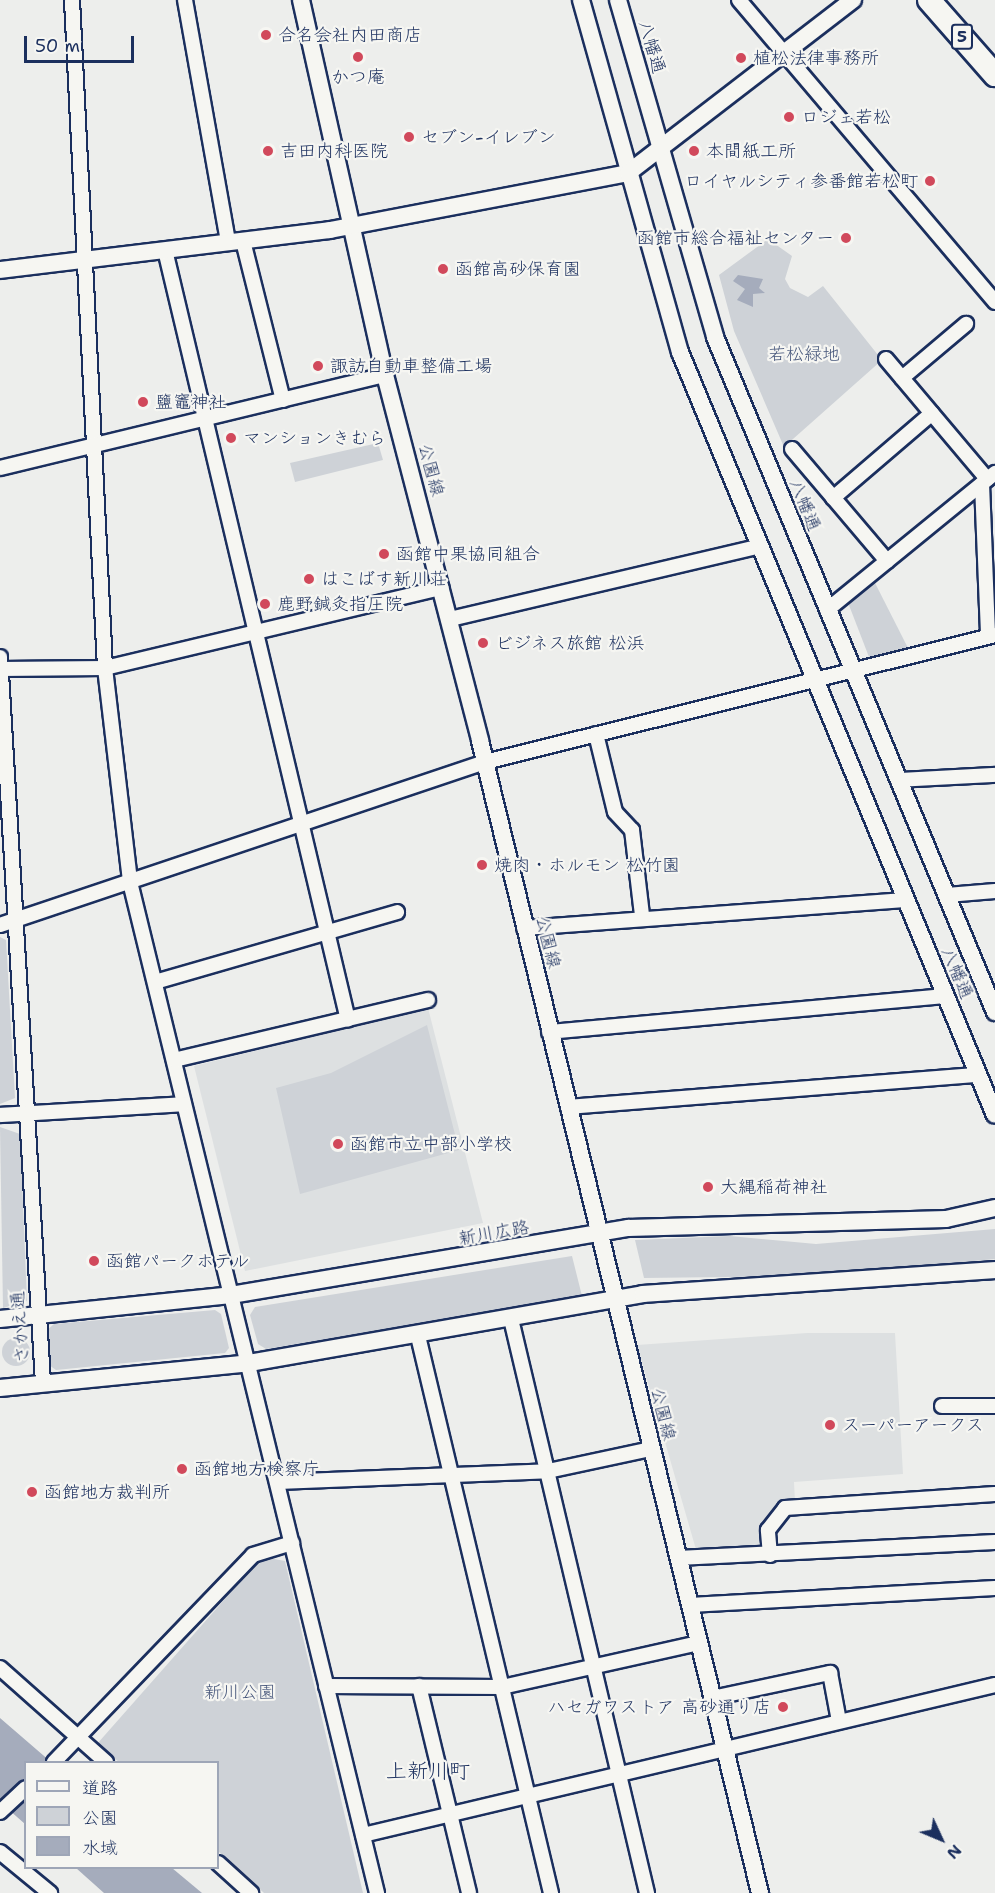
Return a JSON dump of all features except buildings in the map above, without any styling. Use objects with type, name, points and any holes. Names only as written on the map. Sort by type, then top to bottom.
[{"type":"highway","name":"5","points":[[928,0],[995,75]]},
{"type":"street","points":[[72,0],[88,261],[105,668],[130,882],[377,1893]]},
{"type":"street","points":[[185,0],[236,241],[283,400]]},
{"type":"street","name":"公園線","points":[[301,0],[350,227],[450,619],[614,1301],[760,1893]]},
{"type":"street","name":"八幡通","points":[[582,0],[628,173],[680,352],[995,1115]]},
{"type":"street","name":"八幡通","points":[[618,0],[715,337],[851,671],[995,1012]]},
{"type":"street","points":[[739,0],[995,303]]},
{"type":"street","points":[[0,270],[350,227],[628,173],[853,0]]},
{"type":"street","points":[[165,250],[203,420],[348,1020]]},
{"type":"street","points":[[902,378],[966,324]]},
{"type":"street","points":[[0,925],[485,762],[992,635],[988,479],[886,359]]},
{"type":"street","points":[[0,468],[386,375]]},
{"type":"street","points":[[833,498],[932,413]]},
{"type":"street","points":[[792,450],[887,561]]},
{"type":"street","points":[[827,610],[988,479]]},
{"type":"street","points":[[450,619],[761,546]]},
{"type":"street","points":[[0,669],[105,668],[442,588]]},
{"type":"street","name":"さかえ通","points":[[0,657],[24,1113],[43,1383]]},
{"type":"street","points":[[596,734],[615,812],[632,830],[642,915]]},
{"type":"street","points":[[898,780],[995,775]]},
{"type":"street","points":[[947,895],[995,891]]},
{"type":"street","points":[[524,928],[642,915],[905,900]]},
{"type":"street","points":[[155,982],[398,912]]},
{"type":"street","points":[[549,1032],[946,996]]},
{"type":"street","points":[[174,1060],[428,1000]]},
{"type":"street","points":[[568,1107],[978,1075]]},
{"type":"street","points":[[0,1115],[184,1104]]},
{"type":"street","name":"新川広路","points":[[0,1319],[231,1295],[599,1235],[721,1223],[946,1219],[995,1208]]},
{"type":"street","points":[[0,1388],[249,1363],[614,1301],[995,1270]]},
{"type":"street","points":[[511,1319],[648,1893]]},
{"type":"street","points":[[418,1336],[550,1893]]},
{"type":"street","points":[[942,1406],[995,1406]]},
{"type":"street","points":[[278,1482],[451,1477],[548,1471],[651,1449]]},
{"type":"street","points":[[770,1555],[768,1530],[785,1508],[995,1494]]},
{"type":"street","points":[[678,1558],[995,1542]]},
{"type":"street","points":[[56,1761],[81,1740],[253,1555],[292,1543]]},
{"type":"street","points":[[690,1605],[995,1588]]},
{"type":"street","points":[[326,1686],[502,1687],[699,1643]]},
{"type":"street","points":[[0,1668],[105,1761]]},
{"type":"street","points":[[712,1698],[830,1673],[839,1721]]},
{"type":"street","points":[[363,1835],[527,1794],[995,1685]]},
{"type":"street","points":[[419,1686],[469,1893]]},
{"type":"street","points":[[0,1812],[24,1790]]},
{"type":"street","points":[[0,1852],[50,1893]]},
{"type":"street","points":[[219,1864],[251,1893]]},
{"type":"shaded area","name":"函館市立中部小学校","points":[[428,1008],[483,1223],[245,1271],[194,1066]]},
{"type":"shaded area","points":[[807,1333],[895,1333],[903,1474],[794,1482],[795,1502],[782,1506],[766,1553],[697,1553],[637,1345]]},
{"type":"green space","name":"若松緑地","points":[[768,239],[792,256],[785,279],[790,288],[808,297],[823,286],[882,360],[784,447],[734,331],[719,275]]},
{"type":"green space","points":[[378,443],[383,460],[295,482],[290,463]]},
{"type":"green space","points":[[873,579],[908,648],[869,657],[847,600]]},
{"type":"green space","points":[[0,937],[6,940],[15,1098],[0,1104]]},
{"type":"green space","points":[[427,1025],[459,1150],[300,1194],[276,1088],[331,1073]]},
{"type":"green space","points":[[0,1127],[20,1134],[27,1301],[3,1308]]},
{"type":"green space","points":[[995,1229],[995,1259],[817,1276],[644,1278],[635,1240],[730,1236],[816,1244]]},
{"type":"green space","points":[[572,1256],[582,1296],[266,1349],[258,1344],[250,1315],[255,1307]]},
{"type":"green space","points":[[215,1310],[221,1314],[229,1348],[225,1353],[56,1370],[49,1365],[46,1331],[54,1324]]},
{"type":"green space","points":[[16,1338],[26,1342],[30,1352],[26,1362],[16,1366],[6,1362],[2,1352],[6,1342]]},
{"type":"green space","name":"新川公園","points":[[269,1558],[285,1561],[363,1893],[264,1893],[219,1852],[219,1761],[118,1761],[97,1744],[254,1566]]},
{"type":"water","points":[[738,275],[763,279],[759,288],[765,293],[753,294],[753,307],[737,300],[745,289],[733,281]]},
{"type":"water","points":[[0,1718],[50,1761],[24,1761],[24,1823],[0,1802]]},
{"type":"water","points":[[77,1869],[173,1869],[202,1893],[104,1893]]},
{"type":"place","name":"合名会社内田商店","points":[[266,35]]},
{"type":"place","name":"かつ庵","points":[[358,57]]},
{"type":"place","name":"植松法律事務所","points":[[741,58]]},
{"type":"place","name":"ロジェ若松","points":[[789,117]]},
{"type":"place","name":"セブン-イレブン","points":[[409,137]]},
{"type":"place","name":"吉田内科医院","points":[[268,151]]},
{"type":"place","name":"本間紙工所","points":[[694,151]]},
{"type":"place","name":"ロイヤルシティ参番館若松町","points":[[930,181]]},
{"type":"place","name":"函館市総合福祉センター","points":[[846,238]]},
{"type":"place","name":"函館高砂保育園","points":[[443,269]]},
{"type":"place","name":"諏訪自動車整備工場","points":[[318,366]]},
{"type":"place","name":"鹽竈神社","points":[[143,402]]},
{"type":"place","name":"マンションきむら","points":[[231,438]]},
{"type":"place","name":"函館中果協同組合","points":[[384,554]]},
{"type":"place","name":"はこばす新川荘","points":[[309,579]]},
{"type":"place","name":"鹿野鍼灸指圧院","points":[[265,604]]},
{"type":"place","name":"ビジネス旅館 松浜","points":[[483,643]]},
{"type":"place","name":"焼肉・ホルモン 松竹園","points":[[482,865]]},
{"type":"place","name":"函館市立中部小学校","points":[[338,1144]]},
{"type":"place","name":"大縄稲荷神社","points":[[708,1187]]},
{"type":"place","name":"函館パークホテル","points":[[94,1261]]},
{"type":"place","name":"スーパーアークス","points":[[830,1425]]},
{"type":"place","name":"函館地方検察庁","points":[[182,1469]]},
{"type":"place","name":"函館地方裁判所","points":[[32,1492]]},
{"type":"place","name":"ハセガワストア 高砂通り店","points":[[783,1707]]},
{"type":"district","name":"上新川町","points":[[428,1771]]}]
